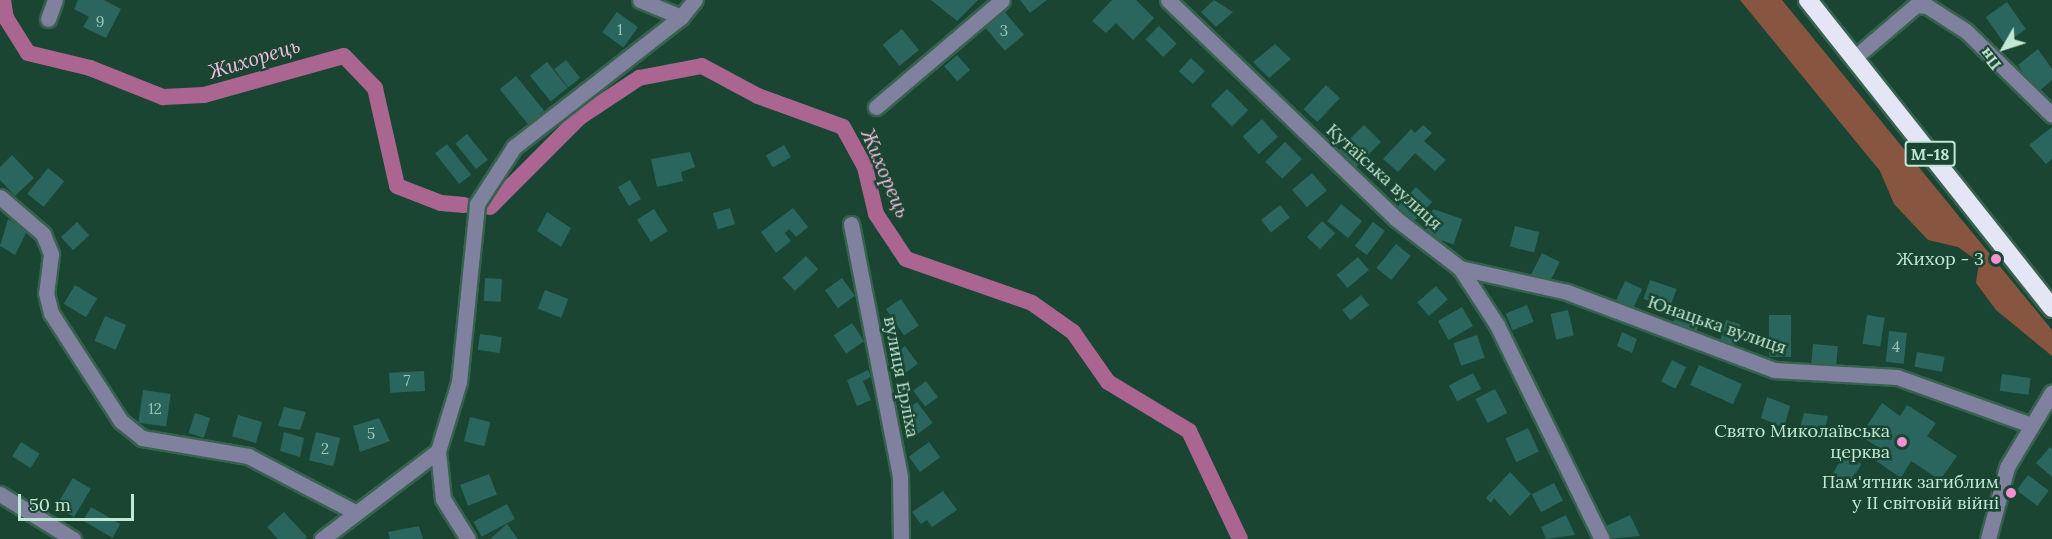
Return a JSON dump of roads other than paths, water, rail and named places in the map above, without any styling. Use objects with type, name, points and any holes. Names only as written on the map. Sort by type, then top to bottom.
[{"type":"highway","name":"М-18","points":[[1808,0],[2052,308]]},
{"type":"street","points":[[48,19],[56,0]]},
{"type":"street","points":[[640,0],[681,17]]},
{"type":"street","points":[[468,539],[442,499],[438,451],[459,382],[477,204],[514,147],[681,17],[695,0]]},
{"type":"street","points":[[876,108],[1002,0]]},
{"type":"street","points":[[1173,5],[1191,0]]},
{"type":"street","name":"Кутаїська вулиця","points":[[1173,5],[1395,218],[1460,268],[1497,325],[1602,539]]},
{"type":"street","points":[[1854,58],[1916,5],[1927,6],[1966,31],[2052,114]]},
{"type":"street","points":[[0,197],[43,234],[51,254],[46,293],[51,313],[121,421],[142,438],[248,456],[355,512]]},
{"type":"street","name":"вулиця Ерліха","points":[[851,224],[900,477],[901,539]]},
{"type":"street","name":"Юнацька вулиця","points":[[1460,268],[1567,292],[1774,370],[1897,377],[2031,425]]},
{"type":"street","points":[[1988,539],[2007,467],[2052,392]]},
{"type":"street","points":[[322,539],[438,451]]},
{"type":"street","points":[[0,494],[73,539]]},
{"type":"waterway","name":"Жихорець","points":[[3,0],[6,18],[28,53],[90,68],[163,97],[204,95],[344,56],[375,88],[397,186],[441,203],[464,205]]},
{"type":"waterway","name":"Жихорець","points":[[490,207],[580,117],[639,78],[702,66],[758,96],[843,127],[865,167],[876,214],[906,259],[1032,303],[1073,332],[1108,382],[1189,431],[1240,539]]},
{"type":"place","name":"Жихор - 3","points":[[1996,259]]},
{"type":"place","name":"Свято Миколаївська церква","points":[[1902,442]]},
{"type":"place","name":"Пам'ятник загиблим у II світовій війні","points":[[2011,493]]}]
